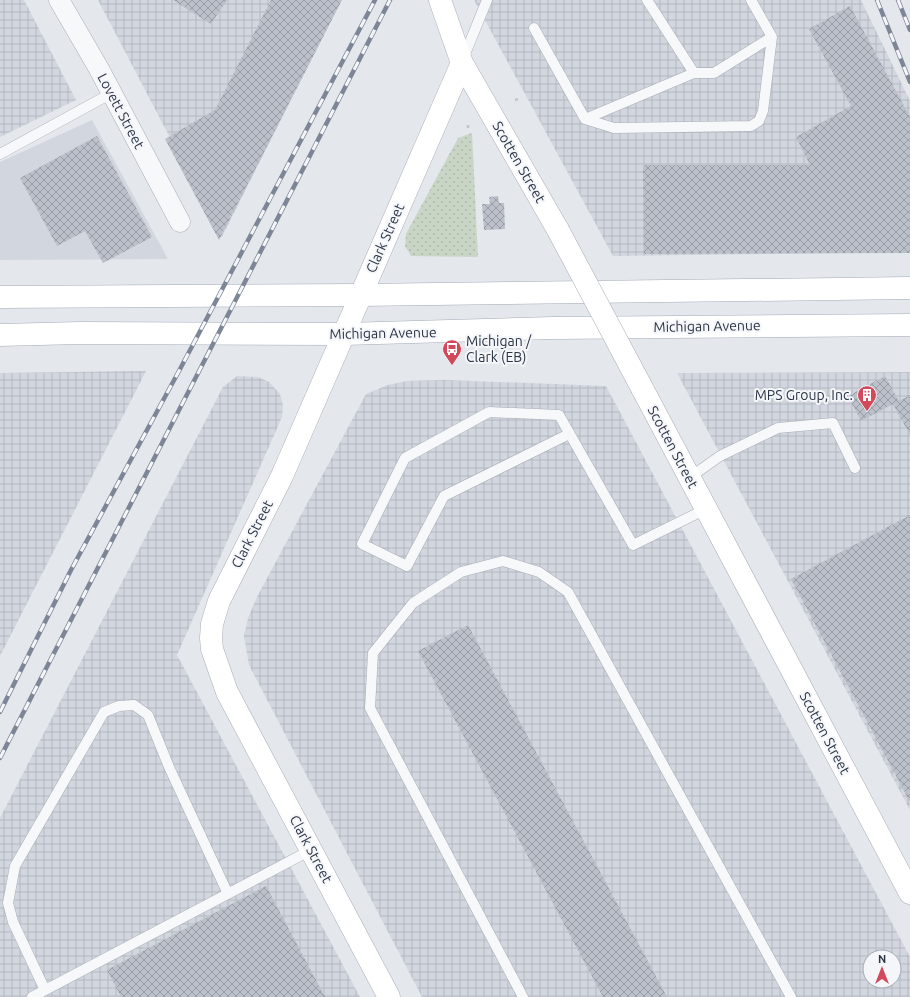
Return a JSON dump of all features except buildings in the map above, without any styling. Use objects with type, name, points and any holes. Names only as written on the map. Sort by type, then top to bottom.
[{"type":"street","name":"Lovett Street","points":[[59,0],[112,93],[180,222]]},
{"type":"street","name":"Scotten Street","points":[[440,0],[462,63],[558,230],[910,893]]},
{"type":"street","name":"Clark Street","points":[[389,997],[228,692],[212,649],[212,631],[218,601],[282,476],[462,63]]},
{"type":"street","points":[[0,297],[360,295],[910,288]]},
{"type":"street","name":"Michigan Avenue","points":[[0,335],[79,333],[344,334],[569,328],[910,325]]},
{"type":"lane","points":[[462,63],[487,0]]},
{"type":"lane","points":[[646,0],[694,73]]},
{"type":"lane","points":[[534,28],[585,119],[614,128],[750,126],[758,121],[763,111],[772,37],[751,0]]},
{"type":"lane","points":[[585,119],[694,73],[714,73],[772,37]]},
{"type":"lane","points":[[0,154],[112,93]]},
{"type":"lane","points":[[569,434],[444,496],[407,566],[362,544],[405,458],[489,412],[559,415],[633,545],[706,510]]},
{"type":"lane","points":[[690,478],[720,456],[778,428],[833,423],[855,468]]},
{"type":"lane","points":[[523,997],[370,708],[373,652],[413,603],[461,572],[503,561],[539,572],[568,592],[791,997]]},
{"type":"lane","points":[[45,990],[13,922],[8,903],[15,866],[104,712],[119,706],[134,705],[148,715],[169,767],[228,894]]},
{"type":"lane","points":[[32,997],[311,850]]},
{"type":"path","points":[[515,100],[519,98]]},
{"type":"shaded area","points":[[0,0],[24,0],[76,100],[0,137]]},
{"type":"shaded area","points":[[98,0],[341,0],[222,237]]},
{"type":"shaded area","points":[[474,0],[861,0],[910,101],[910,252],[613,256]]},
{"type":"shaded area","points":[[92,120],[168,259],[0,260],[0,162]]},
{"type":"shaded area","points":[[146,371],[0,656],[0,373]]},
{"type":"shaded area","points":[[910,372],[910,810],[677,373]]},
{"type":"shaded area","points":[[237,376],[258,377],[269,382],[280,394],[283,405],[282,417],[177,655],[360,997],[0,997],[0,818],[223,387]]},
{"type":"shaded area","points":[[445,380],[606,386],[910,957],[910,997],[422,997],[249,665],[244,636],[248,618],[257,597],[366,394],[388,385],[407,381]]},
{"type":"green space","points":[[472,133],[478,257],[411,256],[405,246],[406,234],[458,138]]},
{"type":"railway","points":[[0,712],[71,570],[179,371],[375,0]]},
{"type":"railway","points":[[0,758],[390,0]]},
{"type":"railway","points":[[877,0],[910,82]]},
{"type":"railway","points":[[898,0],[910,30]]},
{"type":"place","name":"Michigan / Clark (EB)","points":[[452,366]]},
{"type":"place","name":"MPS Group, Inc.","points":[[867,412]]}]
